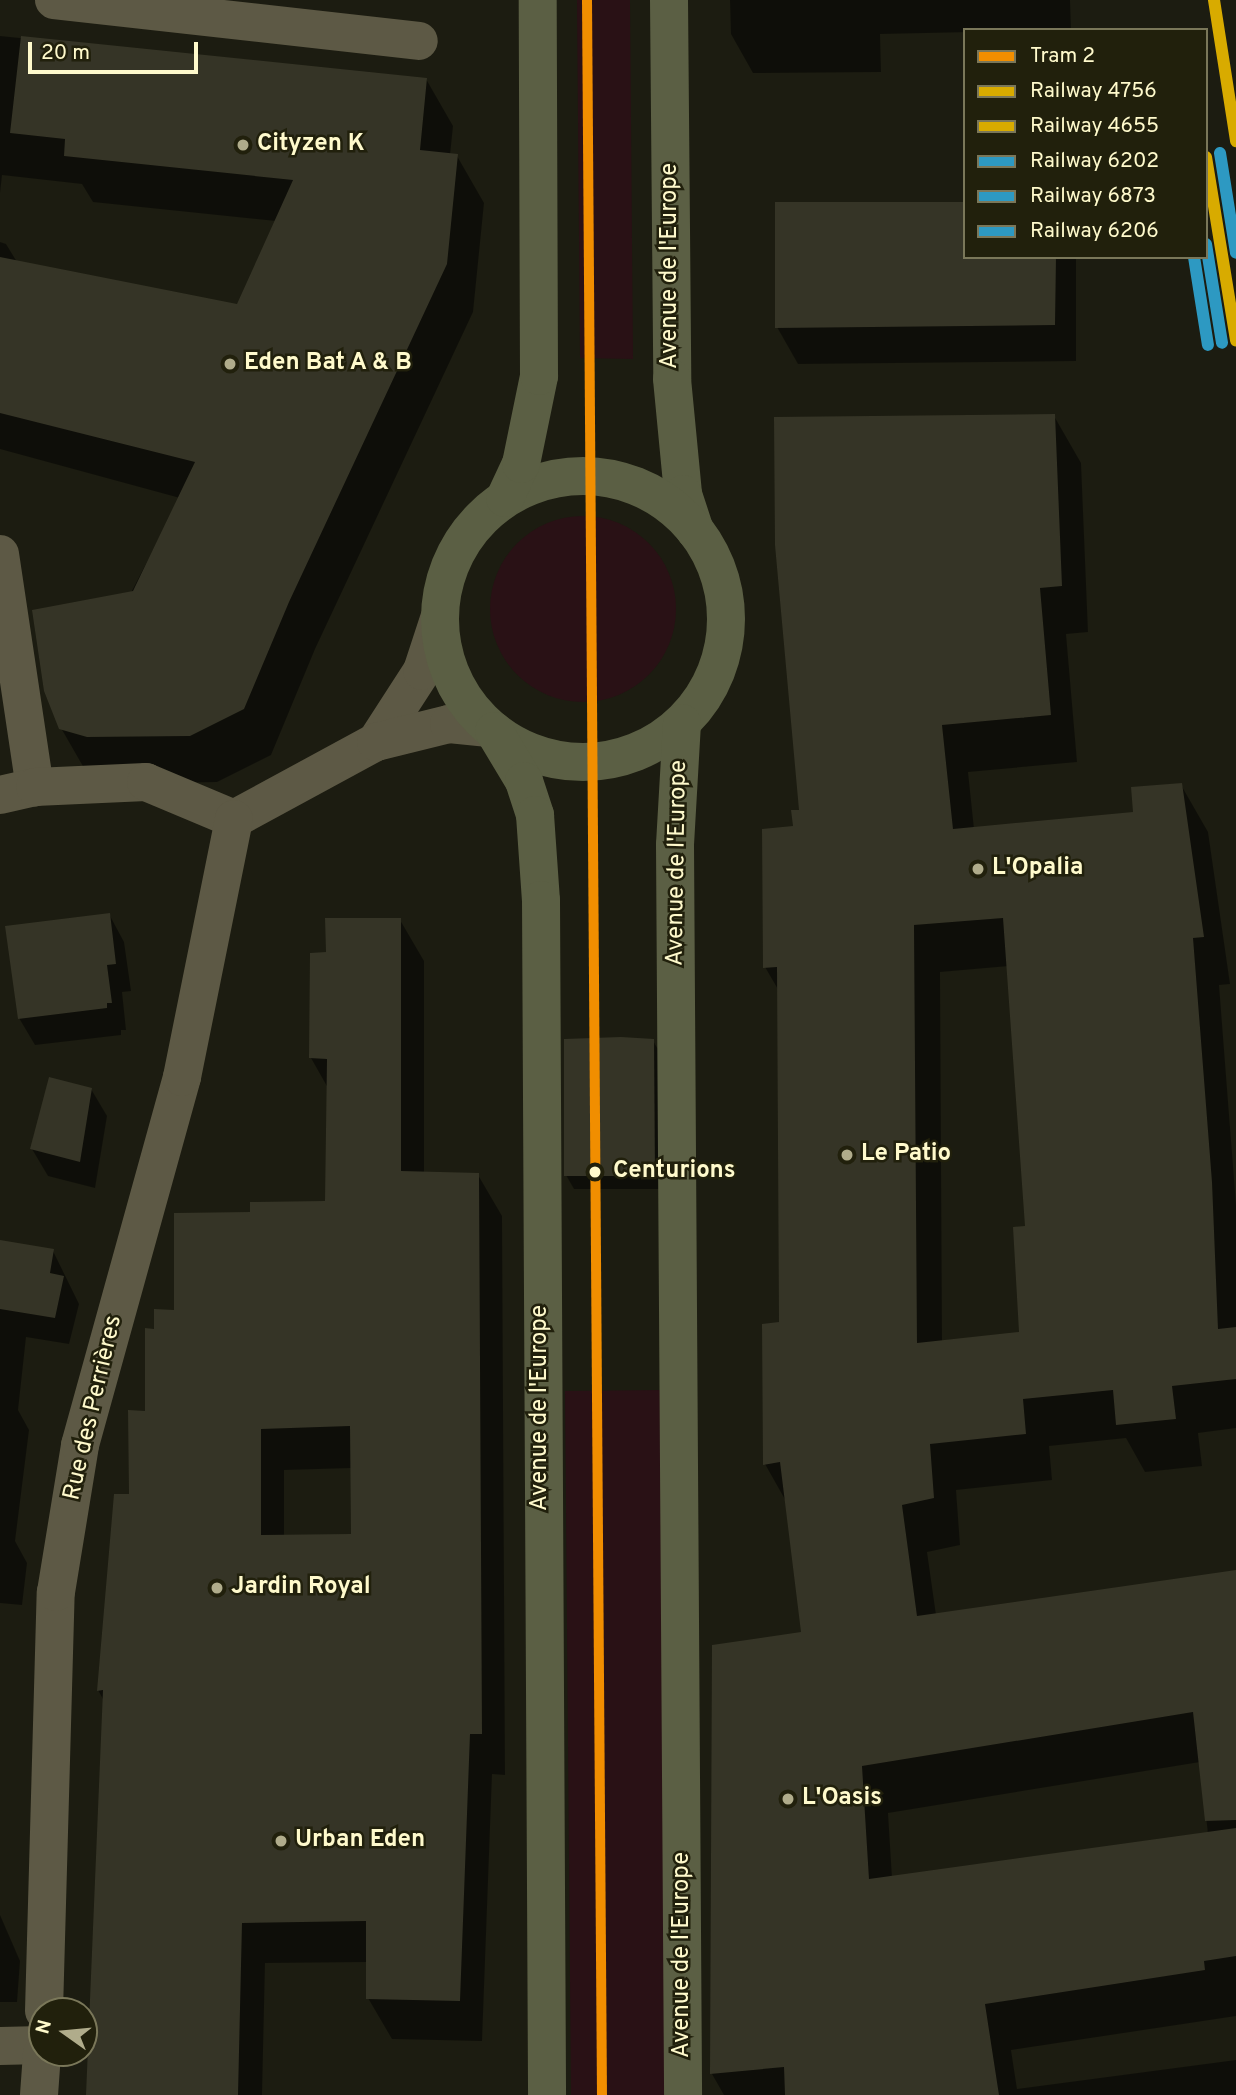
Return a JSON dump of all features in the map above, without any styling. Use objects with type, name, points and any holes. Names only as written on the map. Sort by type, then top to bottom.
[{"type":"main road","points":[[505,498],[521,464],[539,376],[538,0]]},
{"type":"main road","name":"Avenue de l'Europe","points":[[669,0],[672,379],[683,494],[695,530]]},
{"type":"main road","points":[[439,620],[447,572],[470,530],[505,498],[547,479],[593,475],[619,479],[661,498],[695,530],[717,567],[726,608],[723,650],[707,690],[682,723],[653,744],[591,762],[556,760],[523,750],[491,730]]},
{"type":"main road","name":"Avenue de l'Europe","points":[[439,620],[453,679],[524,781],[535,816],[541,900],[547,2095]]},
{"type":"main road","name":"Avenue de l'Europe","points":[[682,723],[675,859],[683,2095]]},
{"type":"street","points":[[54,0],[419,41]]},
{"type":"street","points":[[0,554],[17,791],[146,782],[233,819],[376,742],[449,724],[491,730]]},
{"type":"street","points":[[376,742],[422,671],[439,620]]},
{"type":"street","name":"Rue des Perrières","points":[[44,1997],[57,1592],[80,1445],[182,1077],[213,936],[233,819]]},
{"type":"street","points":[[0,2046],[28,2045]]},
{"type":"street","points":[[39,2095],[41,2067]]},
{"type":"shaded area","points":[[577,0],[630,0],[633,359],[580,358]]},
{"type":"shaded area","points":[[583,516],[619,523],[649,543],[669,573],[676,609],[669,645],[649,675],[619,695],[583,702],[547,695],[517,675],[497,645],[490,609],[497,573],[517,543],[547,523]]},
{"type":"shaded area","points":[[664,1390],[667,2095],[571,2095],[565,1391]]},
{"type":"building","points":[[21,36],[427,78],[420,150],[458,154],[447,264],[289,602],[244,709],[190,736],[87,737],[59,729],[44,691],[32,610],[133,591],[195,462],[0,413],[0,257],[237,304],[293,180],[64,156],[65,139],[10,133]]},
{"type":"building","points":[[775,202],[963,202],[963,259],[1056,259],[1055,325],[775,328]]},
{"type":"building","points":[[1055,414],[1062,586],[1040,588],[1051,715],[942,725],[953,829],[1133,812],[1131,787],[1182,783],[1204,937],[1193,938],[1212,1182],[1218,1329],[1236,1327],[1236,1379],[1172,1386],[1176,1419],[1116,1425],[1113,1390],[1023,1399],[1026,1434],[930,1444],[934,1498],[902,1505],[917,1616],[1236,1570],[1236,1820],[1205,1821],[1193,1712],[862,1766],[869,1879],[1236,1828],[1236,1956],[1204,1961],[1205,1970],[985,2004],[999,2095],[785,2095],[784,2067],[710,2074],[712,1645],[801,1632],[780,1462],[763,1465],[762,1324],[779,1322],[777,967],[763,968],[762,829],[793,826],[791,810],[799,810],[775,545],[774,417]],"holes":[[[1003,918],[1025,1226],[1013,1227],[1019,1332],[917,1343],[914,925]]]},
{"type":"building","points":[[110,913],[116,964],[107,965],[112,1003],[107,1003],[107,1008],[18,1019],[5,926]]},
{"type":"building","points":[[325,918],[401,918],[401,1171],[479,1173],[482,1734],[470,1734],[460,2001],[366,1999],[366,1921],[242,1923],[238,2095],[86,2095],[87,2067],[98,2067],[98,1997],[90,1997],[103,1690],[97,1691],[114,1494],[129,1494],[128,1410],[145,1411],[145,1328],[154,1329],[154,1309],[174,1310],[174,1213],[250,1212],[250,1202],[325,1201],[327,1059],[309,1058],[310,953],[326,952]],"holes":[[[350,1426],[351,1534],[261,1535],[261,1429]]]},
{"type":"building","points":[[564,1039],[654,1039],[655,1176],[564,1176]]},
{"type":"building","points":[[49,1077],[92,1088],[80,1162],[30,1149]]},
{"type":"building","points":[[0,1240],[54,1249],[50,1273],[64,1276],[55,1318],[0,1309]]},
{"type":"tram line","name":"2","points":[[587,0],[602,2095]]},
{"type":"rail line","name":"4756","points":[[1214,0],[1236,141]]},
{"type":"rail line","name":"6873","points":[[1220,153],[1236,253]]},
{"type":"rail line","name":"4655","points":[[1208,169],[1236,341]]},
{"type":"rail line","name":"6202","points":[[1208,256],[1222,343]]},
{"type":"rail line","name":"6206","points":[[1194,259],[1208,345]]},
{"type":"place","name":"Cityzen K","points":[[243,145]]},
{"type":"place","name":"Eden Bat A & B","points":[[230,364]]},
{"type":"place","name":"L'Opalia","points":[[978,869]]},
{"type":"place","name":"Le Patio","points":[[847,1155]]},
{"type":"place","name":"Centurions","points":[[595,1172]]},
{"type":"place","name":"Jardin Royal","points":[[217,1588]]},
{"type":"place","name":"L'Oasis","points":[[788,1799]]},
{"type":"place","name":"Urban Eden","points":[[281,1841]]}]
